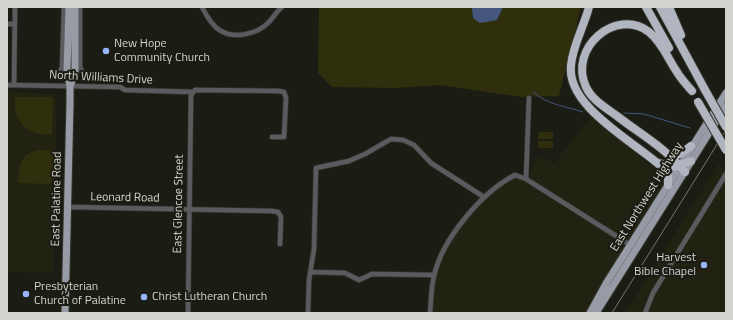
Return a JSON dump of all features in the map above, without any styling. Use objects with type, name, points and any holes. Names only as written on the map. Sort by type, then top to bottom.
[{"type":"highway","points":[[589,7],[572,59],[571,76],[574,86],[590,110],[657,162],[667,173],[668,185]]},
{"type":"highway","points":[[646,7],[726,150]]},
{"type":"highway","points":[[660,7],[726,127]]},
{"type":"highway","points":[[669,7],[698,77]]},
{"type":"highway","points":[[682,169],[668,155],[607,110],[589,93],[582,73],[582,63],[585,52],[597,36],[610,28],[626,25],[643,29],[649,32],[661,44],[677,73],[692,91]]},
{"type":"highway","points":[[668,155],[676,156],[682,154],[691,146]]},
{"type":"highway","points":[[682,169],[691,161]]},
{"type":"highway","points":[[657,162],[669,167],[682,169]]},
{"type":"main road","points":[[69,7],[67,70],[70,86]]},
{"type":"main road","points":[[70,86],[75,73],[75,7]]},
{"type":"main road","name":"East Palatine Road","points":[[65,313],[70,86]]},
{"type":"main road","name":"East Northwest Highway","points":[[590,313],[607,282],[634,247],[682,169],[691,146],[726,93]]},
{"type":"main road","name":"East Northwest Highway","points":[[691,161],[726,106]]},
{"type":"main road","name":"East Northwest Highway","points":[[597,312],[668,185],[682,169]]},
{"type":"main road","points":[[585,313],[601,286],[607,282]]},
{"type":"street","points":[[14,85],[15,7]]},
{"type":"street","points":[[57,73],[62,68],[64,7]]},
{"type":"street","points":[[80,7],[80,67],[83,73]]},
{"type":"street","points":[[202,7],[207,17],[221,31],[236,35],[254,33],[268,23],[282,7]]},
{"type":"street","points":[[7,24],[14,24]]},
{"type":"street","name":"North Williams Drive","points":[[7,85],[120,87],[125,90],[192,94],[196,90],[284,92],[286,98],[284,137],[272,137]]},
{"type":"street","name":"East Glencoe Street","points":[[188,313],[192,94]]},
{"type":"street","points":[[526,179],[528,98]]},
{"type":"street","points":[[308,313],[310,272],[314,249],[316,168],[349,161],[365,154],[391,139],[403,140],[414,145],[431,163],[484,198]]},
{"type":"street","points":[[645,313],[653,292],[726,174]]},
{"type":"street","points":[[430,313],[434,275],[440,258],[458,227],[484,198],[506,180],[515,175],[526,179],[634,247]]},
{"type":"street","name":"Leonard Road","points":[[68,207],[278,212],[281,217],[280,244]]},
{"type":"street","points":[[310,272],[345,273],[359,280],[372,274],[434,275]]},
{"type":"shaded area","points":[[319,7],[581,7],[559,96],[521,97],[440,85],[396,88],[332,87],[318,73]]},
{"type":"shaded area","points":[[7,92],[57,94],[53,273],[7,272]]},
{"type":"shaded area","points":[[15,97],[51,97],[53,99],[52,135],[35,133],[23,126],[16,114]]},
{"type":"shaded area","points":[[591,117],[663,176],[668,185],[585,313],[430,313],[431,291],[441,258],[458,227],[484,197],[515,175],[526,179],[540,155],[554,163]]},
{"type":"shaded area","points":[[539,132],[553,132],[553,139],[538,139]]},
{"type":"shaded area","points":[[538,141],[553,141],[553,148],[538,148]]},
{"type":"shaded area","points":[[39,150],[53,150],[52,182],[50,184],[18,183],[20,166],[24,157]]},
{"type":"shaded area","points":[[719,163],[726,172],[726,313],[625,313]]},
{"type":"water","points":[[472,7],[503,7],[497,20],[480,23],[473,18]]},
{"type":"waterway","points":[[533,92],[544,100],[583,112]]},
{"type":"waterway","points":[[624,113],[644,114],[690,128]]},
{"type":"railway","points":[[612,313],[726,130]]},
{"type":"place","name":"New Hope Community Church","points":[[106,51]]},
{"type":"place","name":"Harvest Bible Chapel","points":[[704,265]]},
{"type":"place","name":"Presbyterian Church of Palatine","points":[[26,294]]},
{"type":"place","name":"Christ Lutheran Church","points":[[144,297]]}]
